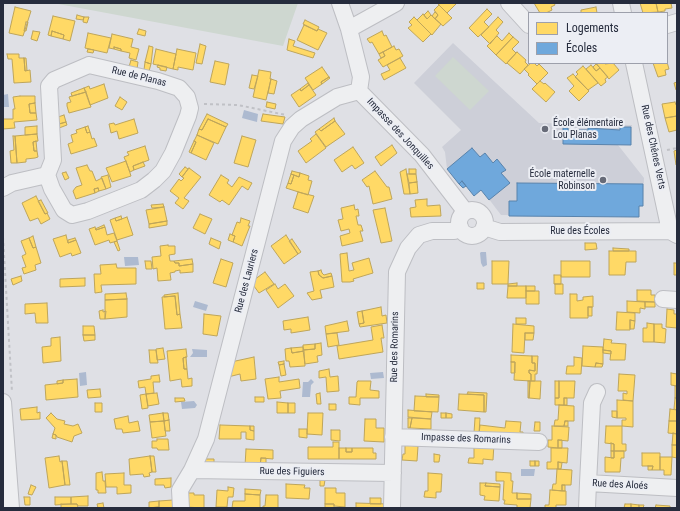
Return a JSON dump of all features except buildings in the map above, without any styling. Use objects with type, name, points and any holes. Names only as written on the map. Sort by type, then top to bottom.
[{"type":"street","name":"Impasse des Jonquilles","points":[[340,3],[349,29],[361,77],[360,90],[422,156],[465,212]]},
{"type":"street","points":[[349,29],[396,3]]},
{"type":"street","points":[[509,3],[528,24]]},
{"type":"street","name":"Rue des Chênes Verts","points":[[634,64],[673,233]]},
{"type":"street","name":"Rue de Planas","points":[[47,175],[53,160],[49,86],[54,80],[89,65],[158,81],[179,88],[187,97],[188,103]]},
{"type":"street","name":"Rue des Lauriers","points":[[180,508],[180,490],[192,470],[206,439],[283,141],[292,127],[301,118],[337,97],[360,90]]},
{"type":"street","points":[[6,183],[47,175],[52,189],[64,210],[72,215],[88,211],[141,190],[163,171],[188,116],[190,108],[188,103]]},
{"type":"street","points":[[470,210],[478,212],[484,218],[484,227],[478,234],[469,235],[462,231],[460,227],[460,218],[465,212],[470,210]]},
{"type":"street","name":"Rue des Romarins","points":[[392,508],[396,272],[408,248],[419,236],[432,231],[454,230],[460,227]]},
{"type":"street","name":"Rue des Écoles","points":[[484,227],[500,232],[673,233]]},
{"type":"street","points":[[588,483],[592,403],[597,392]]},
{"type":"street","points":[[8,398],[11,508]]},
{"type":"street","name":"Impasse des Romarins","points":[[394,437],[539,442]]},
{"type":"street","name":"Rue des Figuiers","points":[[192,470],[392,473]]},
{"type":"street","name":"Rue des Aloés","points":[[587,508],[588,483],[677,488]]},
{"type":"path","points":[[188,103],[238,105],[301,118]]},
{"type":"path","points":[[3,237],[8,398]]},
{"type":"shaded area","points":[[53,3],[298,3],[283,46]]},
{"type":"shaded area","name":"École élémentaire Lou Planas","points":[[453,43],[539,123],[632,125],[631,145],[618,145],[644,178],[643,206],[639,207],[639,217],[501,215],[482,190],[474,196],[466,186],[463,188],[447,169],[445,152],[442,147],[461,130],[414,83]]},
{"type":"shaded area","points":[[453,57],[489,91],[470,110],[435,76]]},
{"type":"water","points":[[8,94],[9,107],[3,107],[3,95]]},
{"type":"water","points":[[244,110],[258,114],[257,122],[242,118]]},
{"type":"water","points":[[481,252],[486,252],[487,265],[483,267],[481,263]]},
{"type":"water","points":[[124,257],[138,257],[139,265],[125,266]]},
{"type":"water","points":[[195,301],[208,305],[206,311],[193,307]]},
{"type":"water","points":[[192,349],[207,350],[207,357],[190,357],[193,353]]},
{"type":"water","points":[[86,372],[87,385],[80,386],[79,373]]},
{"type":"water","points":[[383,372],[384,378],[371,379],[370,373]]},
{"type":"water","points":[[311,379],[314,382],[311,385],[310,397],[302,397],[303,382],[308,382]]},
{"type":"water","points":[[194,401],[197,405],[195,408],[182,409],[181,402]]},
{"type":"water","points":[[521,469],[535,469],[534,476],[521,476]]},
{"type":"place","name":"École élémentaire Lou Planas","points":[[545,129]]},
{"type":"place","name":"École maternelle Robinson","points":[[603,180]]}]
